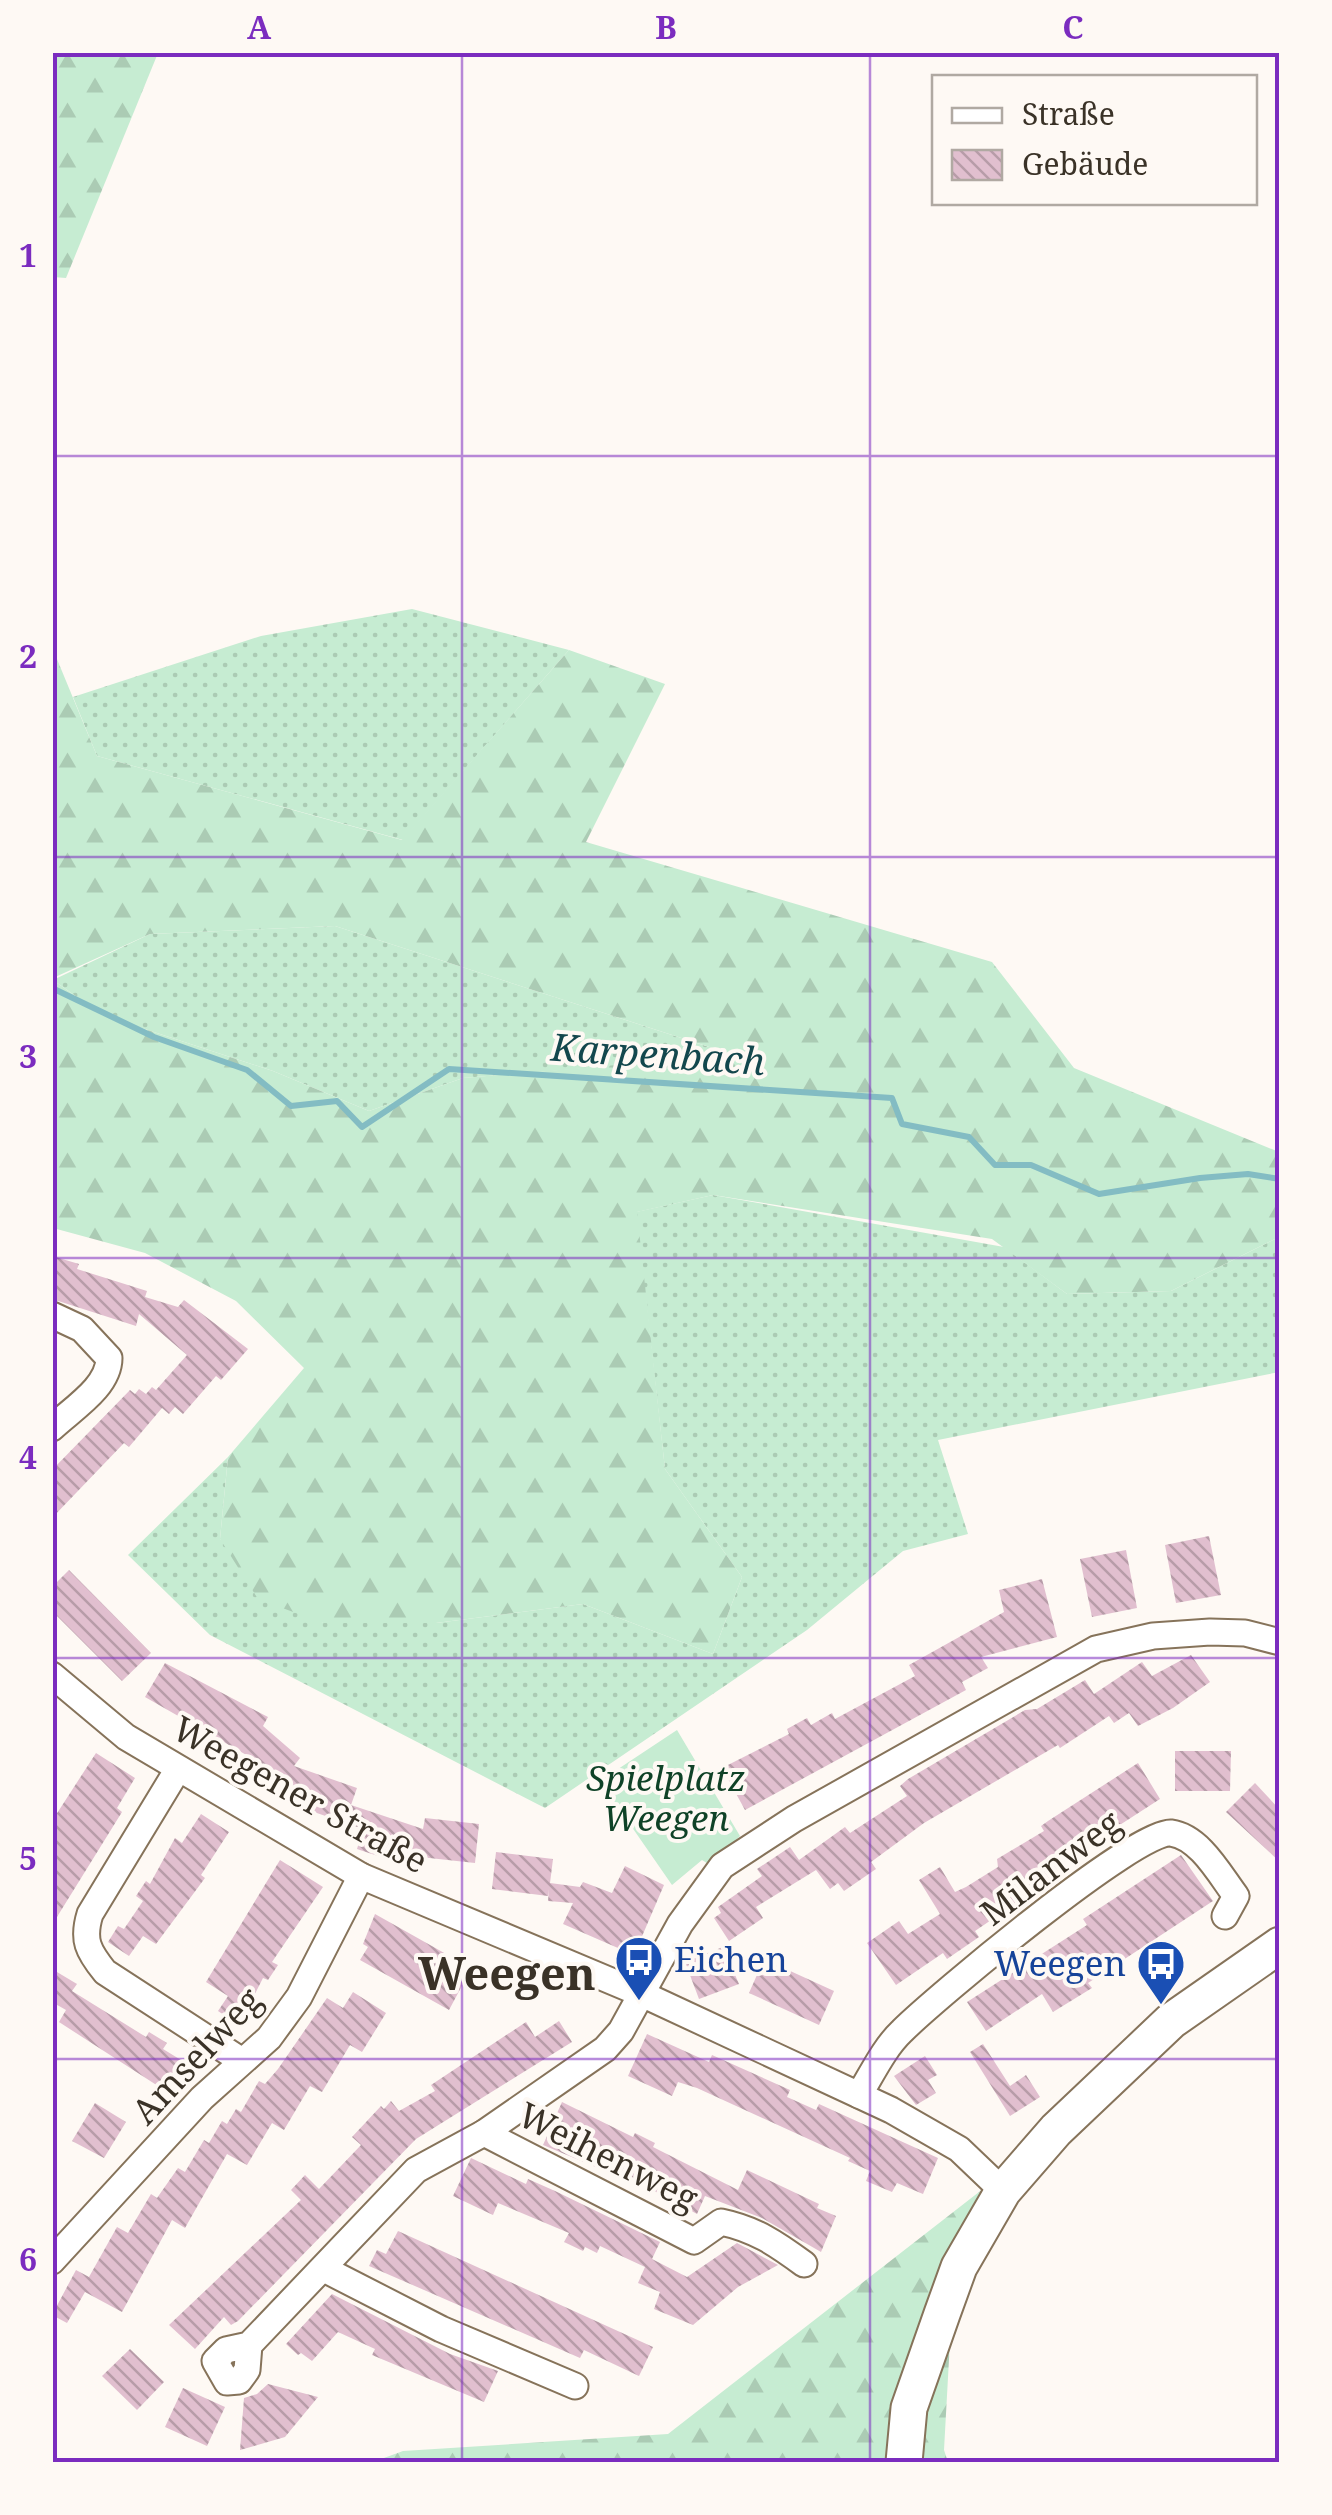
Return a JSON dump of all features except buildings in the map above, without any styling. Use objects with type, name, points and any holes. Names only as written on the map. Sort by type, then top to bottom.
[{"type":"street","points":[[52,1315],[82,1330],[109,1358],[109,1371],[98,1386],[52,1428]]},
{"type":"street","points":[[642,1994],[680,1924],[722,1866],[794,1819],[1075,1659],[1096,1649],[1153,1636],[1245,1633],[1280,1642]]},
{"type":"street","name":"Weegener Straße","points":[[52,1676],[96,1716],[361,1876],[642,1994],[859,2095],[959,2149],[1003,2191]]},
{"type":"street","points":[[178,1769],[90,1914],[84,1934],[90,1953],[105,1972],[242,2061]]},
{"type":"street","name":"Milanweg","points":[[859,2095],[899,2034],[1036,1918],[1146,1838],[1171,1833],[1189,1840],[1236,1896],[1225,1916]]},
{"type":"street","name":"Amselweg","points":[[52,2261],[202,2098],[269,2038],[300,1997],[361,1876]]},
{"type":"street","points":[[904,2462],[909,2408],[942,2314],[959,2268],[1003,2191],[1056,2130],[1171,2021],[1280,1946]]},
{"type":"street","name":"Weihenweg","points":[[250,2345],[416,2170],[484,2133],[605,2049],[642,1994]]},
{"type":"street","name":"Weihenweg","points":[[484,2133],[694,2241],[721,2222],[764,2234],[804,2264]]},
{"type":"street","points":[[324,2269],[442,2329],[575,2386]]},
{"type":"green space","points":[[52,53],[158,53],[66,278],[53,277]]},
{"type":"green space","points":[[412,609],[569,650],[403,840],[97,756],[73,697],[261,636]]},
{"type":"green space","points":[[52,647],[97,756],[402,840],[569,650],[665,684],[586,842],[992,962],[1074,1068],[1279,1152],[1279,1237],[1171,1291],[1067,1294],[992,1239],[713,1195],[637,1212],[665,1469],[742,1577],[713,1654],[583,1604],[436,1623],[323,1623],[258,1599],[220,1539],[228,1457],[304,1368],[236,1301],[145,1253],[53,1228],[53,980],[102,1015],[273,1071],[369,1111],[463,1078],[734,1055],[335,926],[150,934],[53,978]]},
{"type":"green space","points":[[335,926],[737,1056],[463,1078],[369,1111],[273,1071],[102,1015],[53,980],[150,934]]},
{"type":"green space","points":[[713,1195],[1004,1247],[1067,1294],[1171,1291],[1279,1237],[1279,1372],[938,1440],[968,1534],[903,1551],[807,1630],[545,1808],[210,1635],[128,1555],[228,1457],[220,1539],[323,1623],[436,1623],[583,1604],[713,1654],[742,1577],[665,1469],[636,1212]]},
{"type":"green space","name":"Spielplatz Weegen","points":[[677,1730],[740,1836],[710,1865],[702,1860],[672,1885],[600,1781]]},
{"type":"green space","points":[[997,2178],[951,2323],[944,2450],[948,2462],[373,2462],[403,2451],[668,2434]]},
{"type":"waterway","name":"Karpenbach","points":[[52,988],[154,1037],[247,1070],[291,1106],[337,1101],[362,1127],[449,1069],[892,1098],[902,1124],[969,1137],[995,1165],[1031,1165],[1099,1194],[1248,1174],[1280,1179]]},
{"type":"place","name":"Eichen","points":[[639,2002]]},
{"type":"place","name":"Weegen","points":[[1161,2006]]},
{"type":"district","name":"Weegen","points":[[507,1974]]}]
